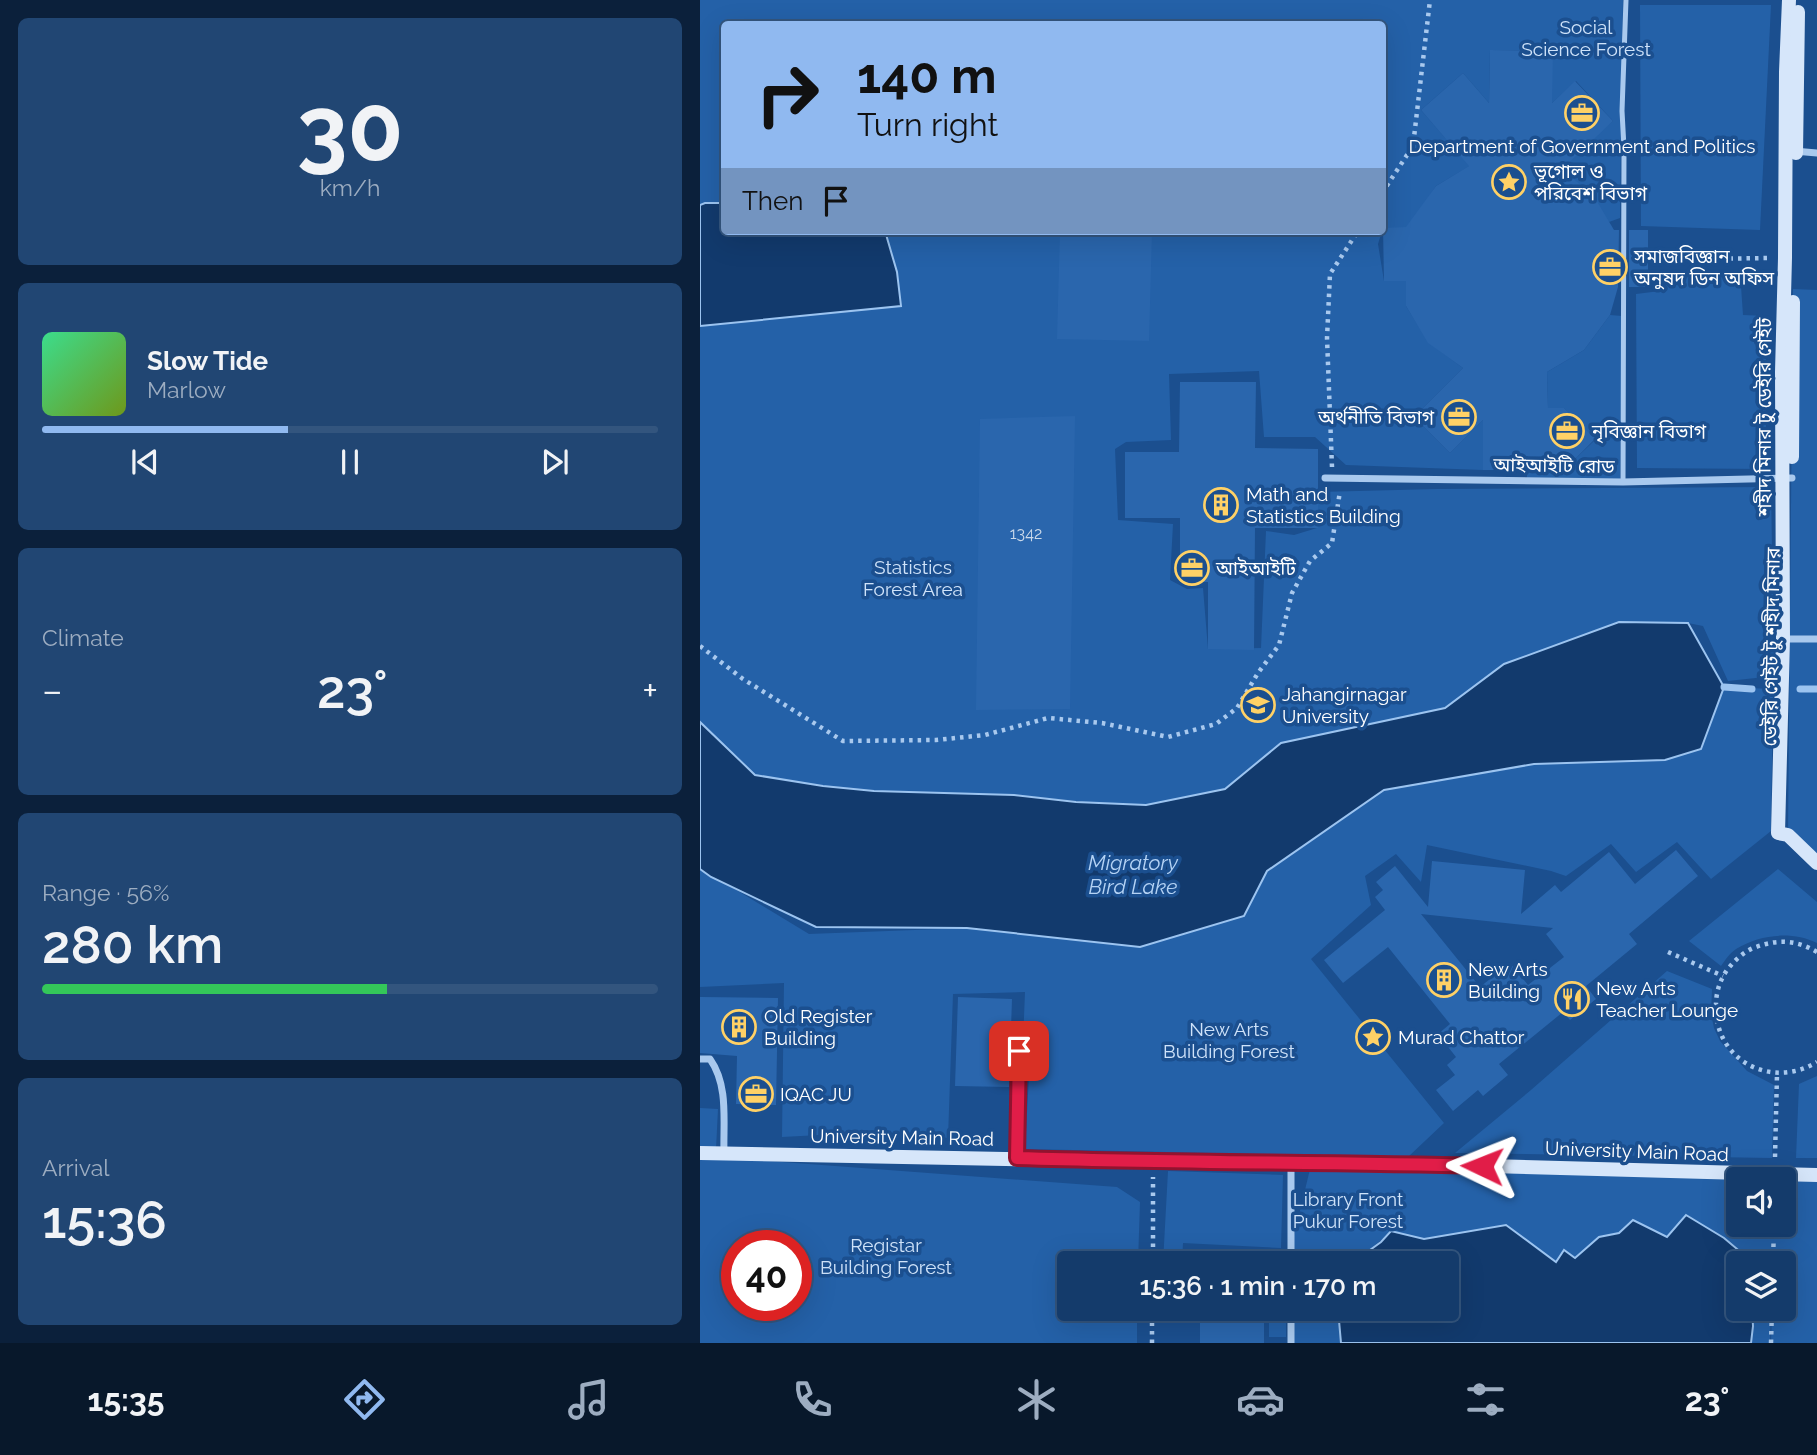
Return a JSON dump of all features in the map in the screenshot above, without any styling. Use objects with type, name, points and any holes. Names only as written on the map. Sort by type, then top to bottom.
[{"type":"street","name":"শহীদ মিনার টু ডেইরি গেইট","points":[[1789,0],[1786,72],[1791,151],[1790,254],[1782,372],[1787,478],[1783,834],[1817,863]]},
{"type":"street","points":[[1798,0],[1791,151],[1817,153]]},
{"type":"street","name":"আইআইটি রোড","points":[[1333,478],[1623,482],[1787,478]]},
{"type":"street","points":[[1787,639],[1817,639]]},
{"type":"street","points":[[1017,1158],[1019,1051]]},
{"type":"street","points":[[700,1059],[710,1059],[718,1070],[723,1086],[724,1154]]},
{"type":"street","name":"University Main Road","points":[[700,1153],[1417,1164],[1726,1173]]},
{"type":"street","points":[[1291,1162],[1291,1251]]},
{"type":"street","name":"University Main Road","points":[[1796,1174],[1817,1175]]},
{"type":"street","points":[[1291,1321],[1291,1343]]},
{"type":"lane","points":[[1623,482],[1622,111],[1626,0]]},
{"type":"path","points":[[1386,187],[1413,146],[1430,0]]},
{"type":"path","points":[[700,646],[743,679],[843,741],[936,740],[985,735],[1048,718],[1102,723],[1168,737],[1216,724],[1237,708],[1279,645],[1292,593],[1310,561],[1332,543],[1333,478],[1327,338],[1330,274],[1355,235]]},
{"type":"path","points":[[1622,260],[1790,254]]},
{"type":"path","points":[[1817,952],[1788,941],[1769,942],[1751,948],[1735,960],[1723,976],[1716,994],[1716,1015],[1721,1035],[1732,1052],[1748,1065],[1777,1074],[1806,1069],[1817,1062]]},
{"type":"path","points":[[1668,952],[1723,976]]},
{"type":"path","points":[[1775,1167],[1777,1074]]},
{"type":"path","points":[[1153,1162],[1153,1251]]},
{"type":"path","points":[[1152,1321],[1152,1343]]},
{"type":"path","points":[[1771,1343],[1772,1321]]},
{"type":"green space","name":"Social Science Forest","points":[[700,0],[1623,0],[1620,218],[1609,222],[1557,168],[1613,121],[1576,81],[1552,103],[1552,51],[1490,50],[1489,103],[1463,73],[1421,110],[1454,148],[1473,164],[1436,186],[1408,228],[1386,228],[1386,21],[721,21],[721,203],[700,205]]},
{"type":"green space","points":[[1640,5],[1771,5],[1760,230],[1641,226]]},
{"type":"green space","name":"Statistics Forest Area","points":[[886,235],[1381,235],[1378,244],[1384,281],[1406,281],[1406,306],[1429,343],[1463,368],[1414,417],[1450,453],[1483,420],[1483,470],[1346,465],[1315,437],[1264,437],[1259,371],[1169,374],[1171,440],[1126,442],[1115,449],[1118,520],[1173,524],[1170,580],[1187,589],[1203,588],[1208,649],[1261,648],[1266,531],[1294,535],[1317,528],[1318,492],[1771,487],[1774,676],[1728,681],[1703,626],[1688,623],[1504,664],[1445,708],[1281,743],[1225,789],[1146,805],[1014,795],[874,791],[755,775],[700,722],[700,326],[901,306],[897,272]]},
{"type":"green space","points":[[1659,270],[1740,272],[1743,315],[1766,316],[1766,469],[1637,468],[1636,294],[1660,291]]},
{"type":"green space","points":[[1793,289],[1817,290],[1817,863],[1788,835]]},
{"type":"green space","points":[[1610,315],[1622,316],[1620,482],[1527,480],[1527,447],[1556,477],[1595,440],[1564,408],[1548,408],[1547,372],[1584,350]]},
{"type":"green space","name":"New Arts Building Forest","points":[[1724,687],[1773,689],[1771,831],[1711,879],[1677,842],[1636,872],[1611,844],[1566,876],[1427,845],[1421,882],[1396,854],[1365,876],[1371,905],[1311,959],[1444,1123],[1408,1157],[1025,1149],[1030,1058],[1023,1042],[1025,992],[953,994],[948,1138],[857,1133],[782,1137],[784,983],[700,987],[700,868],[809,934],[967,928],[1140,947],[1244,916],[1266,872],[1384,790],[1534,764],[1665,760],[1701,749]]},
{"type":"green space","points":[[1778,869],[1817,902],[1817,943],[1797,937],[1766,937],[1736,949],[1721,966],[1689,941]]},
{"type":"green space","points":[[1667,971],[1712,989],[1711,1014],[1720,1041],[1747,1071],[1774,1085],[1772,1158],[1455,1153],[1531,1090]]},
{"type":"green space","points":[[1817,1076],[1817,1158],[1796,1158],[1799,1084]]},
{"type":"green space","points":[[700,1108],[718,1109],[716,1149],[700,1148]]},
{"type":"green space","name":"Registar Building Forest","points":[[700,1156],[1117,1187],[1140,1202],[1138,1251],[1057,1251],[1057,1321],[1137,1321],[1137,1343],[700,1343]]},
{"type":"green space","name":"Library Front Pukur Forest","points":[[1311,1165],[1726,1173],[1726,1237],[1796,1237],[1796,1175],[1817,1175],[1817,1343],[1771,1343],[1772,1321],[1796,1321],[1796,1251],[1739,1251],[1735,1248],[1667,1237],[1632,1220],[1619,1233],[1599,1237],[1575,1258],[1556,1262],[1506,1225],[1424,1239],[1391,1231],[1368,1251],[1291,1251]]},
{"type":"green space","points":[[1168,1171],[1283,1175],[1281,1248],[1183,1243],[1183,1251],[1164,1251]]},
{"type":"green space","points":[[1269,1321],[1286,1321],[1286,1337],[1269,1337]]},
{"type":"green space","points":[[1293,1321],[1339,1321],[1341,1343],[1294,1343]]},
{"type":"green space","points":[[1753,1321],[1771,1321],[1770,1343],[1751,1343]]},
{"type":"water","points":[[721,203],[721,235],[886,235],[897,272],[901,306],[700,326],[700,205]]},
{"type":"water","name":"Migratory Bird Lake","points":[[1619,622],[1688,623],[1724,687],[1701,749],[1665,760],[1534,764],[1384,790],[1267,871],[1244,916],[1140,947],[967,928],[816,927],[711,877],[700,869],[700,722],[755,775],[874,791],[1014,795],[1076,802],[1146,805],[1225,789],[1281,743],[1445,708],[1504,664]]},
{"type":"water","points":[[1686,1215],[1724,1238],[1739,1251],[1726,1251],[1726,1321],[1753,1321],[1751,1343],[1341,1343],[1339,1321],[1459,1321],[1459,1251],[1369,1251],[1391,1231],[1424,1239],[1506,1225],[1556,1262],[1564,1250],[1575,1258],[1599,1237],[1619,1233],[1633,1220],[1667,1237]]},
{"type":"building","points":[[1490,50],[1553,51],[1552,103],[1575,81],[1613,121],[1561,170],[1592,193],[1614,230],[1619,230],[1618,287],[1610,315],[1584,350],[1547,372],[1548,408],[1564,408],[1595,439],[1559,475],[1554,475],[1549,470],[1483,470],[1483,420],[1450,453],[1414,417],[1463,368],[1428,343],[1406,306],[1406,281],[1384,281],[1383,235],[1386,235],[1386,228],[1406,227],[1436,186],[1469,166],[1421,110],[1463,73],[1489,103]]},
{"type":"building","points":[[1629,230],[1648,230],[1648,287],[1629,287]]},
{"type":"building","points":[[1060,235],[1152,235],[1149,341],[1057,339]]},
{"type":"building","name":"Math and Statistics Building","points":[[1180,382],[1256,382],[1255,448],[1318,449],[1318,528],[1255,528],[1254,650],[1208,649],[1208,582],[1180,582],[1180,518],[1125,518],[1125,452],[1179,452]]},
{"type":"building","points":[[1075,416],[1070,709],[976,710],[980,419]]},
{"type":"building","name":"New Arts Building","points":[[1676,850],[1698,876],[1629,934],[1637,944],[1586,986],[1596,999],[1570,1020],[1563,1012],[1499,1064],[1508,1075],[1483,1096],[1478,1090],[1453,1111],[1436,1090],[1455,1075],[1447,1065],[1456,1057],[1438,1034],[1450,1024],[1388,947],[1343,983],[1324,960],[1385,910],[1375,897],[1383,890],[1376,882],[1395,866],[1428,907],[1432,861],[1525,870],[1521,914],[1555,885],[1561,892],[1609,852],[1635,884]],"holes":[[[1421,914],[1553,928],[1546,934],[1564,957],[1528,985],[1510,963],[1480,987]]]},
{"type":"building","name":"Old Register Building","points":[[700,997],[778,998],[776,1105],[736,1104],[737,1056],[700,1053]]},
{"type":"building","points":[[958,997],[1012,999],[1009,1087],[955,1086]]},
{"type":"building","points":[[1200,1321],[1264,1321],[1264,1343],[1200,1343]]},
{"type":"waterway","points":[[1724,687],[1752,689]]},
{"type":"waterway","points":[[1800,689],[1817,689]]},
{"type":"place","name":"Department of Government and Politics","points":[[1582,113]]},
{"type":"place","name":"ভূগোল ও পরিবেশ বিভাগ","points":[[1509,182]]},
{"type":"place","name":"সমাজবিজ্ঞান অনুষদ ডিন অফিস","points":[[1610,267]]},
{"type":"place","name":"অর্থনীতি বিভাগ","points":[[1459,417]]},
{"type":"place","name":"নৃবিজ্ঞান বিভাগ","points":[[1567,431]]},
{"type":"place","name":"Math and Statistics Building","points":[[1221,505]]},
{"type":"place","name":"আইআইটি","points":[[1192,568]]},
{"type":"place","name":"Jahangirnagar University","points":[[1258,705]]},
{"type":"place","name":"New Arts Building","points":[[1444,980]]},
{"type":"place","name":"New Arts Teacher Lounge","points":[[1572,999]]},
{"type":"place","name":"Old Register Building","points":[[739,1027]]},
{"type":"place","name":"Murad Chattor","points":[[1373,1037]]},
{"type":"place","name":"IQAC JU","points":[[756,1094]]},
{"type":"route","points":[[1019,1051],[1017,1158],[1482,1166]]}]
